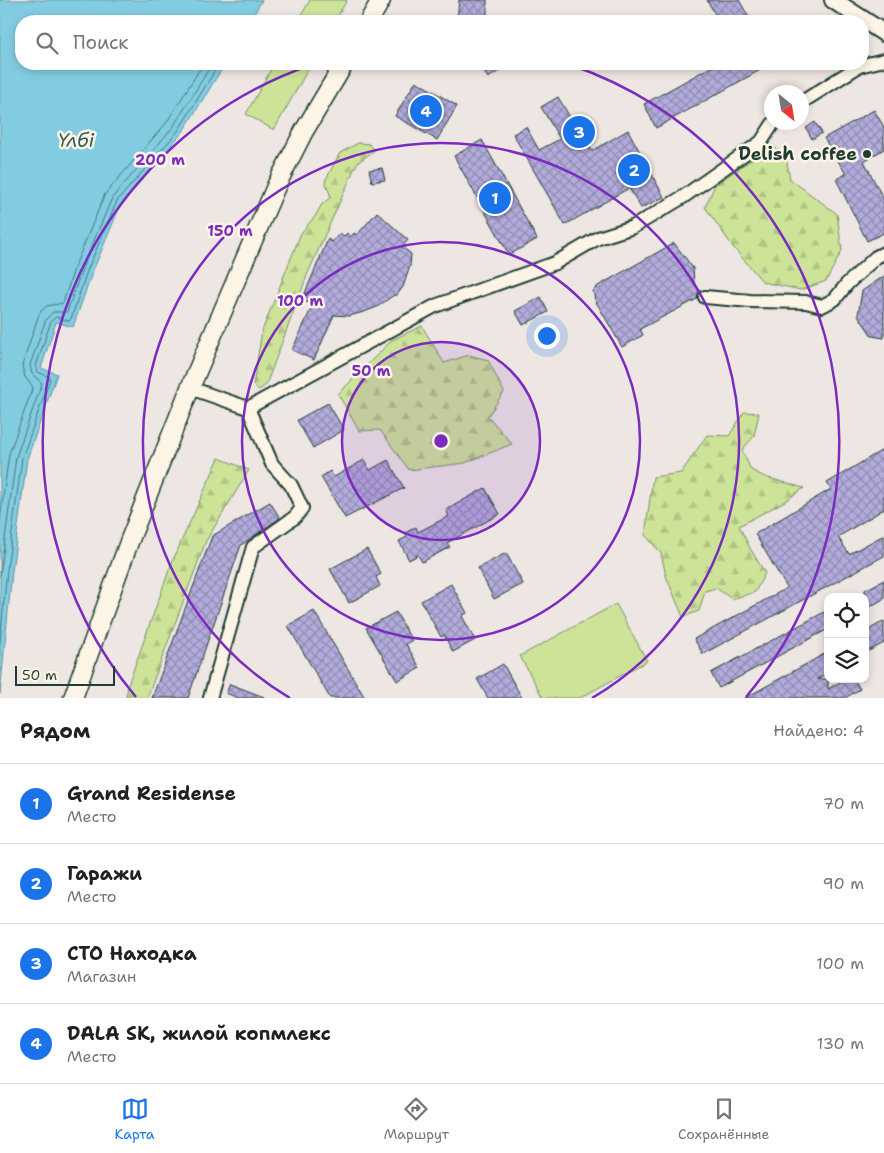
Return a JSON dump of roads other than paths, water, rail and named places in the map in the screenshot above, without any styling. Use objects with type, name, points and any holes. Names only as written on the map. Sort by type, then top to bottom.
[{"type":"main road","points":[[372,15],[381,0]]},
{"type":"main road","points":[[73,698],[129,542],[190,388],[277,184],[304,131],[340,70]]},
{"type":"street","points":[[832,0],[856,15]]},
{"type":"street","points":[[869,23],[884,33]]},
{"type":"street","points":[[869,64],[884,60]]},
{"type":"street","points":[[809,98],[853,70]]},
{"type":"street","points":[[190,388],[248,408],[435,306],[555,263],[598,238],[633,227],[683,197],[761,142],[769,130]]},
{"type":"street","points":[[706,297],[750,301],[806,302],[822,306],[835,298],[876,257],[884,253]]},
{"type":"street","points":[[210,698],[253,547],[295,517],[302,508],[291,485],[272,464],[248,408]]},
{"type":"water","name":"Үлбі","points":[[0,0],[262,0],[253,15],[15,15],[15,70],[221,70],[182,133],[121,204],[92,273],[73,327],[56,322],[41,368],[57,374],[27,459],[12,571],[0,694]]},
{"type":"place","name":"DALA SK, жилой копмлекс","points":[[426,111]]},
{"type":"place","name":"СТО Находка","points":[[579,132]]},
{"type":"place","name":"Delish coffee","points":[[867,154]]},
{"type":"place","name":"Гаражи","points":[[634,170]]},
{"type":"place","name":"Grand Residense","points":[[495,198]]}]
